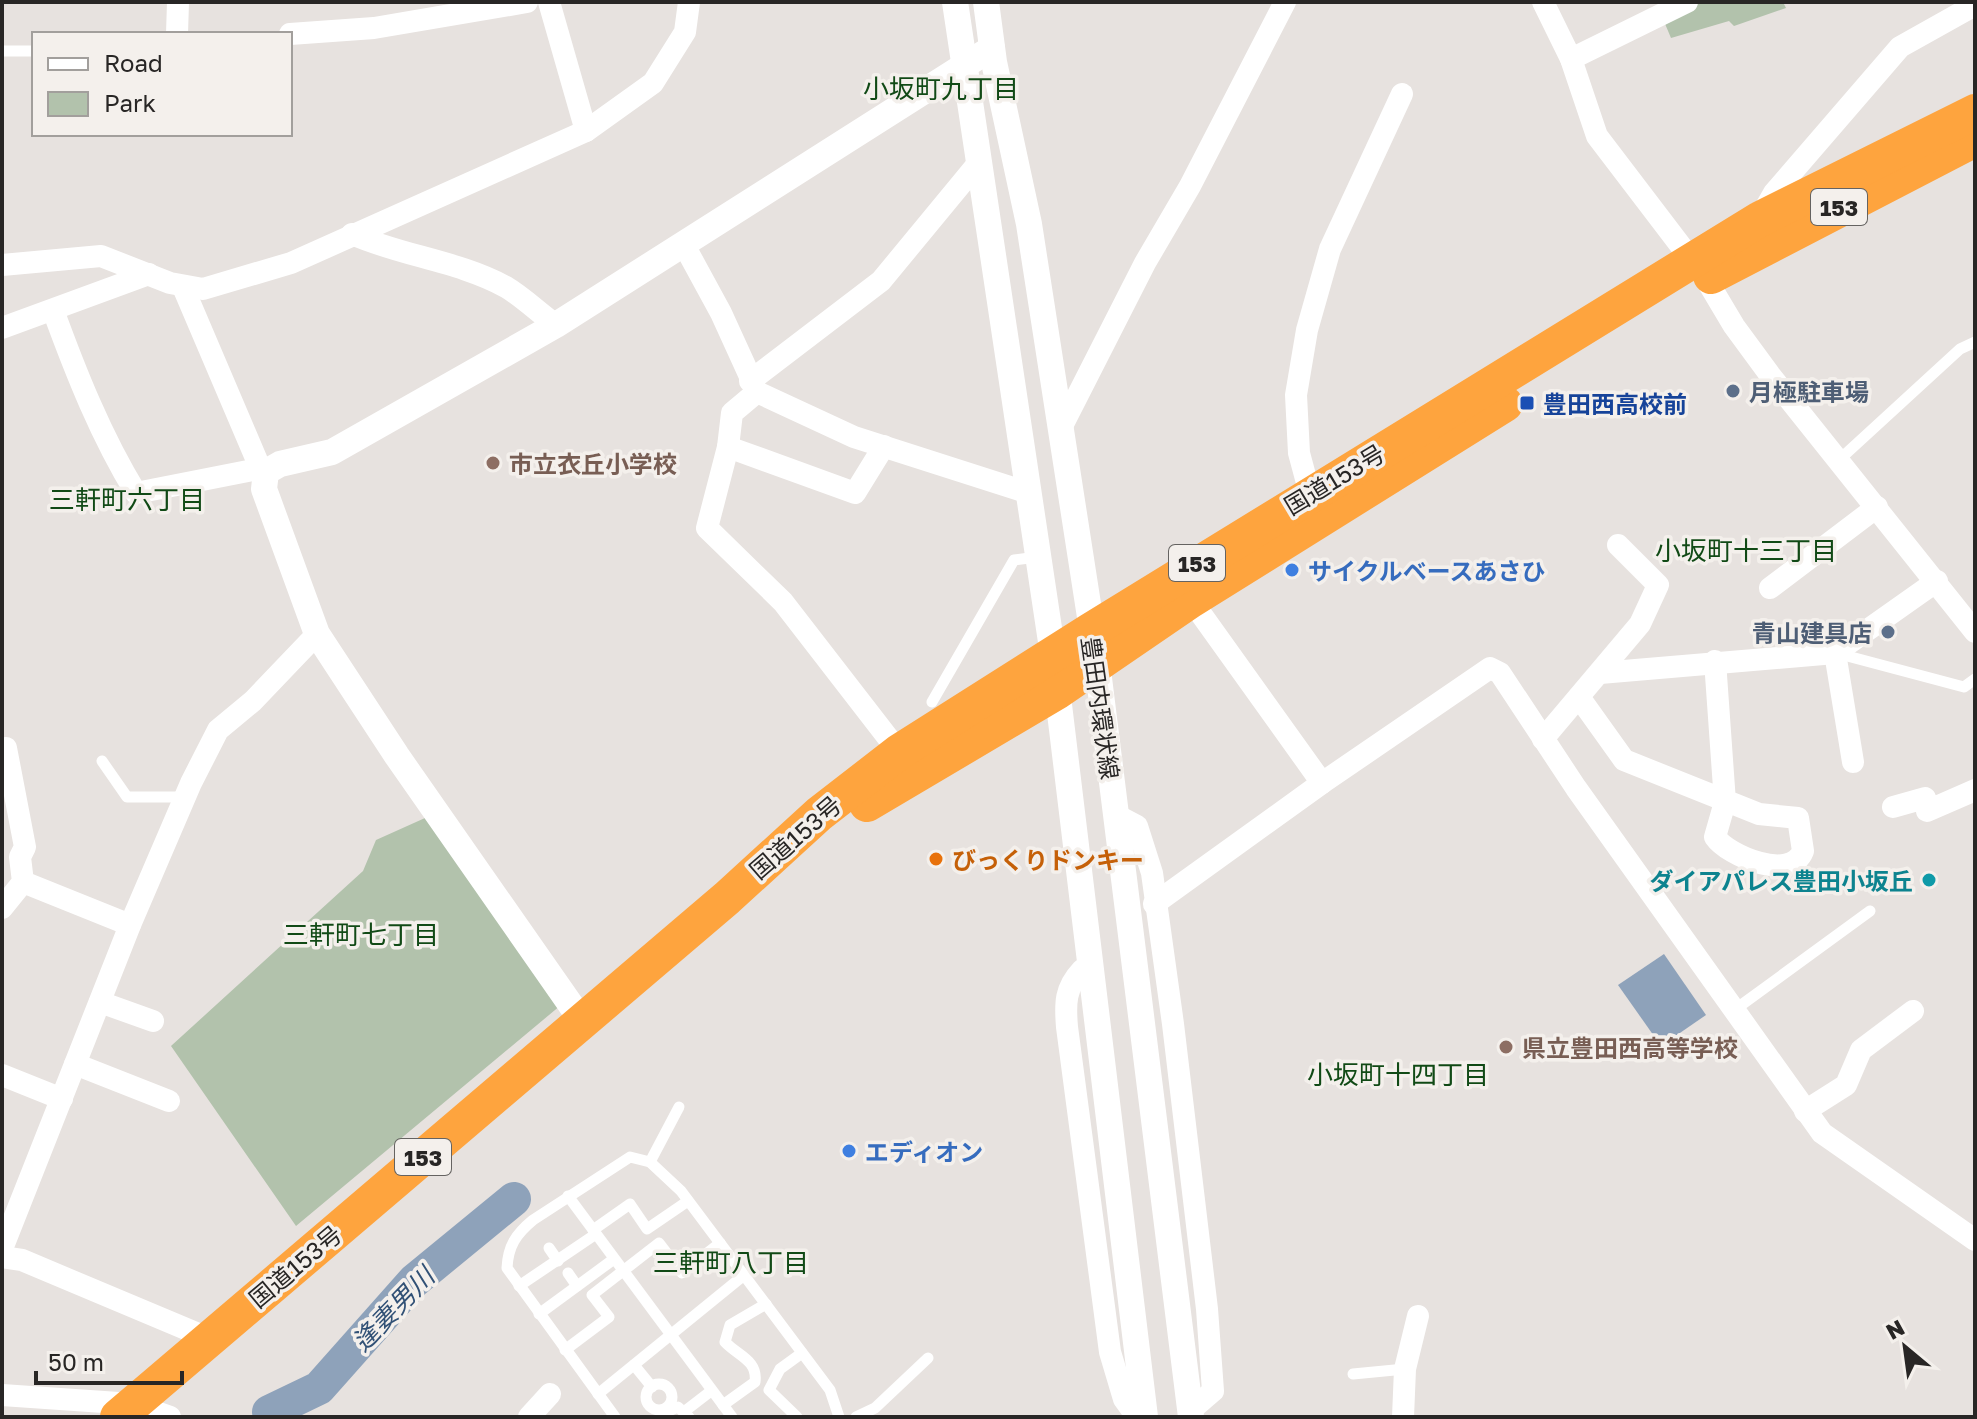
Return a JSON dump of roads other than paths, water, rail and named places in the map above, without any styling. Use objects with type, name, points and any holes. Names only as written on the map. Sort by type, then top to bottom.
[{"type":"highway","name":"国道153号","points":[[126,1411],[727,898],[819,814],[899,752],[1053,655],[1093,646],[1191,600],[1699,271],[1760,219],[1975,112]]},
{"type":"highway","name":"国道153号","points":[[727,898],[764,883],[888,789],[1058,691],[1093,646],[1310,494],[1699,271],[1975,139]]},
{"type":"street","points":[[177,32],[178,2]]},
{"type":"street","points":[[292,34],[374,28],[527,2]]},
{"type":"street","points":[[549,2],[586,131]]},
{"type":"street","points":[[2,265],[101,256],[183,287],[203,289],[257,274],[586,131],[653,83],[685,32],[689,2]]},
{"type":"street","name":"豊田内環状線","points":[[955,2],[1058,691],[1089,970],[1145,1417]]},
{"type":"street","name":"豊田内環状線","points":[[986,2],[992,48],[1029,224],[1093,646],[1191,1414]]},
{"type":"street","points":[[1061,428],[1145,263],[1190,186],[1285,2]]},
{"type":"street","points":[[1543,2],[1571,59],[1597,136],[1699,271],[1734,326],[1975,632]]},
{"type":"street","points":[[1571,59],[1687,2]]},
{"type":"street","points":[[1760,219],[1774,193],[1900,47],[1975,5]]},
{"type":"street","points":[[53,310],[113,456],[136,493],[253,470],[266,472],[280,464],[332,452],[556,325],[992,48]]},
{"type":"street","points":[[1310,494],[1299,453],[1296,395],[1307,330],[1330,249],[1402,94]]},
{"type":"street","points":[[1821,140],[1843,179]]},
{"type":"street","points":[[899,752],[783,602],[707,528],[728,447],[732,413],[754,386],[881,281],[980,161]]},
{"type":"street","points":[[352,234],[393,251],[451,265],[506,287],[556,325]]},
{"type":"street","points":[[684,245],[721,313],[754,386],[854,437],[1026,492]]},
{"type":"street","points":[[2,328],[149,274]]},
{"type":"street","points":[[183,287],[258,463],[266,472],[264,489],[317,634],[397,756],[582,1021]]},
{"type":"street","points":[[728,447],[855,493],[884,446]]},
{"type":"street","points":[[1770,588],[1877,507]]},
{"type":"street","points":[[1543,739],[1640,624],[1658,585],[1618,545]]},
{"type":"street","points":[[1600,673],[1835,653],[1937,581]]},
{"type":"street","points":[[1191,600],[1322,783]]},
{"type":"street","points":[[2,1249],[130,925],[184,797],[218,730],[253,701],[317,634]]},
{"type":"street","points":[[1835,653],[1853,762]]},
{"type":"street","points":[[1579,697],[1624,760],[1725,802],[1715,661]]},
{"type":"street","points":[[1154,904],[1322,783],[1490,668],[1500,673],[1733,1011],[1822,1133],[1975,1240]]},
{"type":"street","points":[[2,750],[6,748],[25,847],[20,857],[23,882],[2,908]]},
{"type":"street","points":[[1893,807],[1925,798],[1927,811],[1975,790]]},
{"type":"street","points":[[1116,815],[1137,826],[1152,873],[1207,1309],[1213,1391],[1191,1414]]},
{"type":"street","points":[[23,882],[130,925]]},
{"type":"street","points":[[1089,970],[1082,970],[1074,978],[1065,997],[1066,1014],[1110,1352],[1124,1399],[1137,1417]]},
{"type":"street","points":[[100,1002],[153,1021]]},
{"type":"street","points":[[1805,1111],[1846,1085],[1861,1050],[1913,1011]]},
{"type":"street","points":[[75,1064],[169,1101]]},
{"type":"street","points":[[2,1075],[62,1099]]},
{"type":"street","points":[[2,1257],[22,1260],[210,1339]]},
{"type":"street","points":[[1403,1417],[1405,1369],[1418,1316]]},
{"type":"street","points":[[529,1417],[550,1394]]},
{"type":"street","points":[[2,1395],[170,1417]]},
{"type":"lane","points":[[2,51],[32,51]]},
{"type":"lane","points":[[1839,460],[1936,370],[1975,342]]},
{"type":"lane","points":[[932,702],[1014,560],[1038,557]]},
{"type":"lane","points":[[1835,653],[1964,687],[1975,679]]},
{"type":"lane","points":[[102,761],[127,797],[184,797]]},
{"type":"lane","points":[[1733,1011],[1870,911]]},
{"type":"lane","points":[[650,1162],[679,1107]]},
{"type":"lane","points":[[615,1417],[507,1268],[508,1252],[518,1232],[630,1157],[650,1162],[688,1201],[830,1390],[839,1417]]},
{"type":"lane","points":[[568,1196],[732,1417]]},
{"type":"lane","points":[[519,1286],[558,1261],[630,1204],[647,1229],[688,1201]]},
{"type":"lane","points":[[565,1350],[609,1317],[592,1295],[659,1243],[682,1273],[720,1243]]},
{"type":"lane","points":[[549,1248],[558,1261]]},
{"type":"lane","points":[[539,1314],[614,1259]]},
{"type":"lane","points":[[568,1273],[577,1286]]},
{"type":"lane","points":[[598,1394],[743,1276]]},
{"type":"lane","points":[[723,1405],[755,1382],[756,1372],[749,1360],[735,1353],[725,1342],[730,1325],[766,1304]]},
{"type":"lane","points":[[797,1417],[769,1390],[780,1369],[802,1353]]},
{"type":"lane","points":[[856,1417],[875,1408],[928,1358]]},
{"type":"lane","points":[[634,1365],[652,1387]]},
{"type":"lane","points":[[1353,1374],[1405,1369]]},
{"type":"lane","points":[[665,1412],[672,1398],[670,1390],[660,1384],[652,1387],[647,1394],[647,1402],[653,1408],[665,1412],[674,1407],[687,1414],[711,1391]]},
{"type":"water","points":[[1664,954],[1706,1015],[1661,1046],[1618,985]]},
{"type":"waterway","name":"逢妻男川","points":[[269,1412],[319,1388],[414,1281],[514,1199]]},
{"type":"place","name":"月極駐車場","points":[[1733,391]]},
{"type":"place","name":"豊田西高校前","points":[[1527,403]]},
{"type":"place","name":"市立衣丘小学校","points":[[493,463]]},
{"type":"place","name":"サイクルベースあさひ","points":[[1292,570]]},
{"type":"place","name":"青山建具店","points":[[1888,632]]},
{"type":"place","name":"びっくりドンキー","points":[[936,859]]},
{"type":"place","name":"ダイアパレス豊田小坂丘","points":[[1929,880]]},
{"type":"place","name":"県立豊田西高等学校","points":[[1506,1047]]},
{"type":"place","name":"エディオン","points":[[849,1151]]},
{"type":"district","name":"小坂町九丁目","points":[[941,88]]},
{"type":"district","name":"三軒町六丁目","points":[[127,499]]},
{"type":"district","name":"小坂町十三丁目","points":[[1746,550]]},
{"type":"district","name":"三軒町七丁目","points":[[361,934]]},
{"type":"district","name":"小坂町十四丁目","points":[[1398,1074]]},
{"type":"district","name":"三軒町八丁目","points":[[731,1262]]}]
